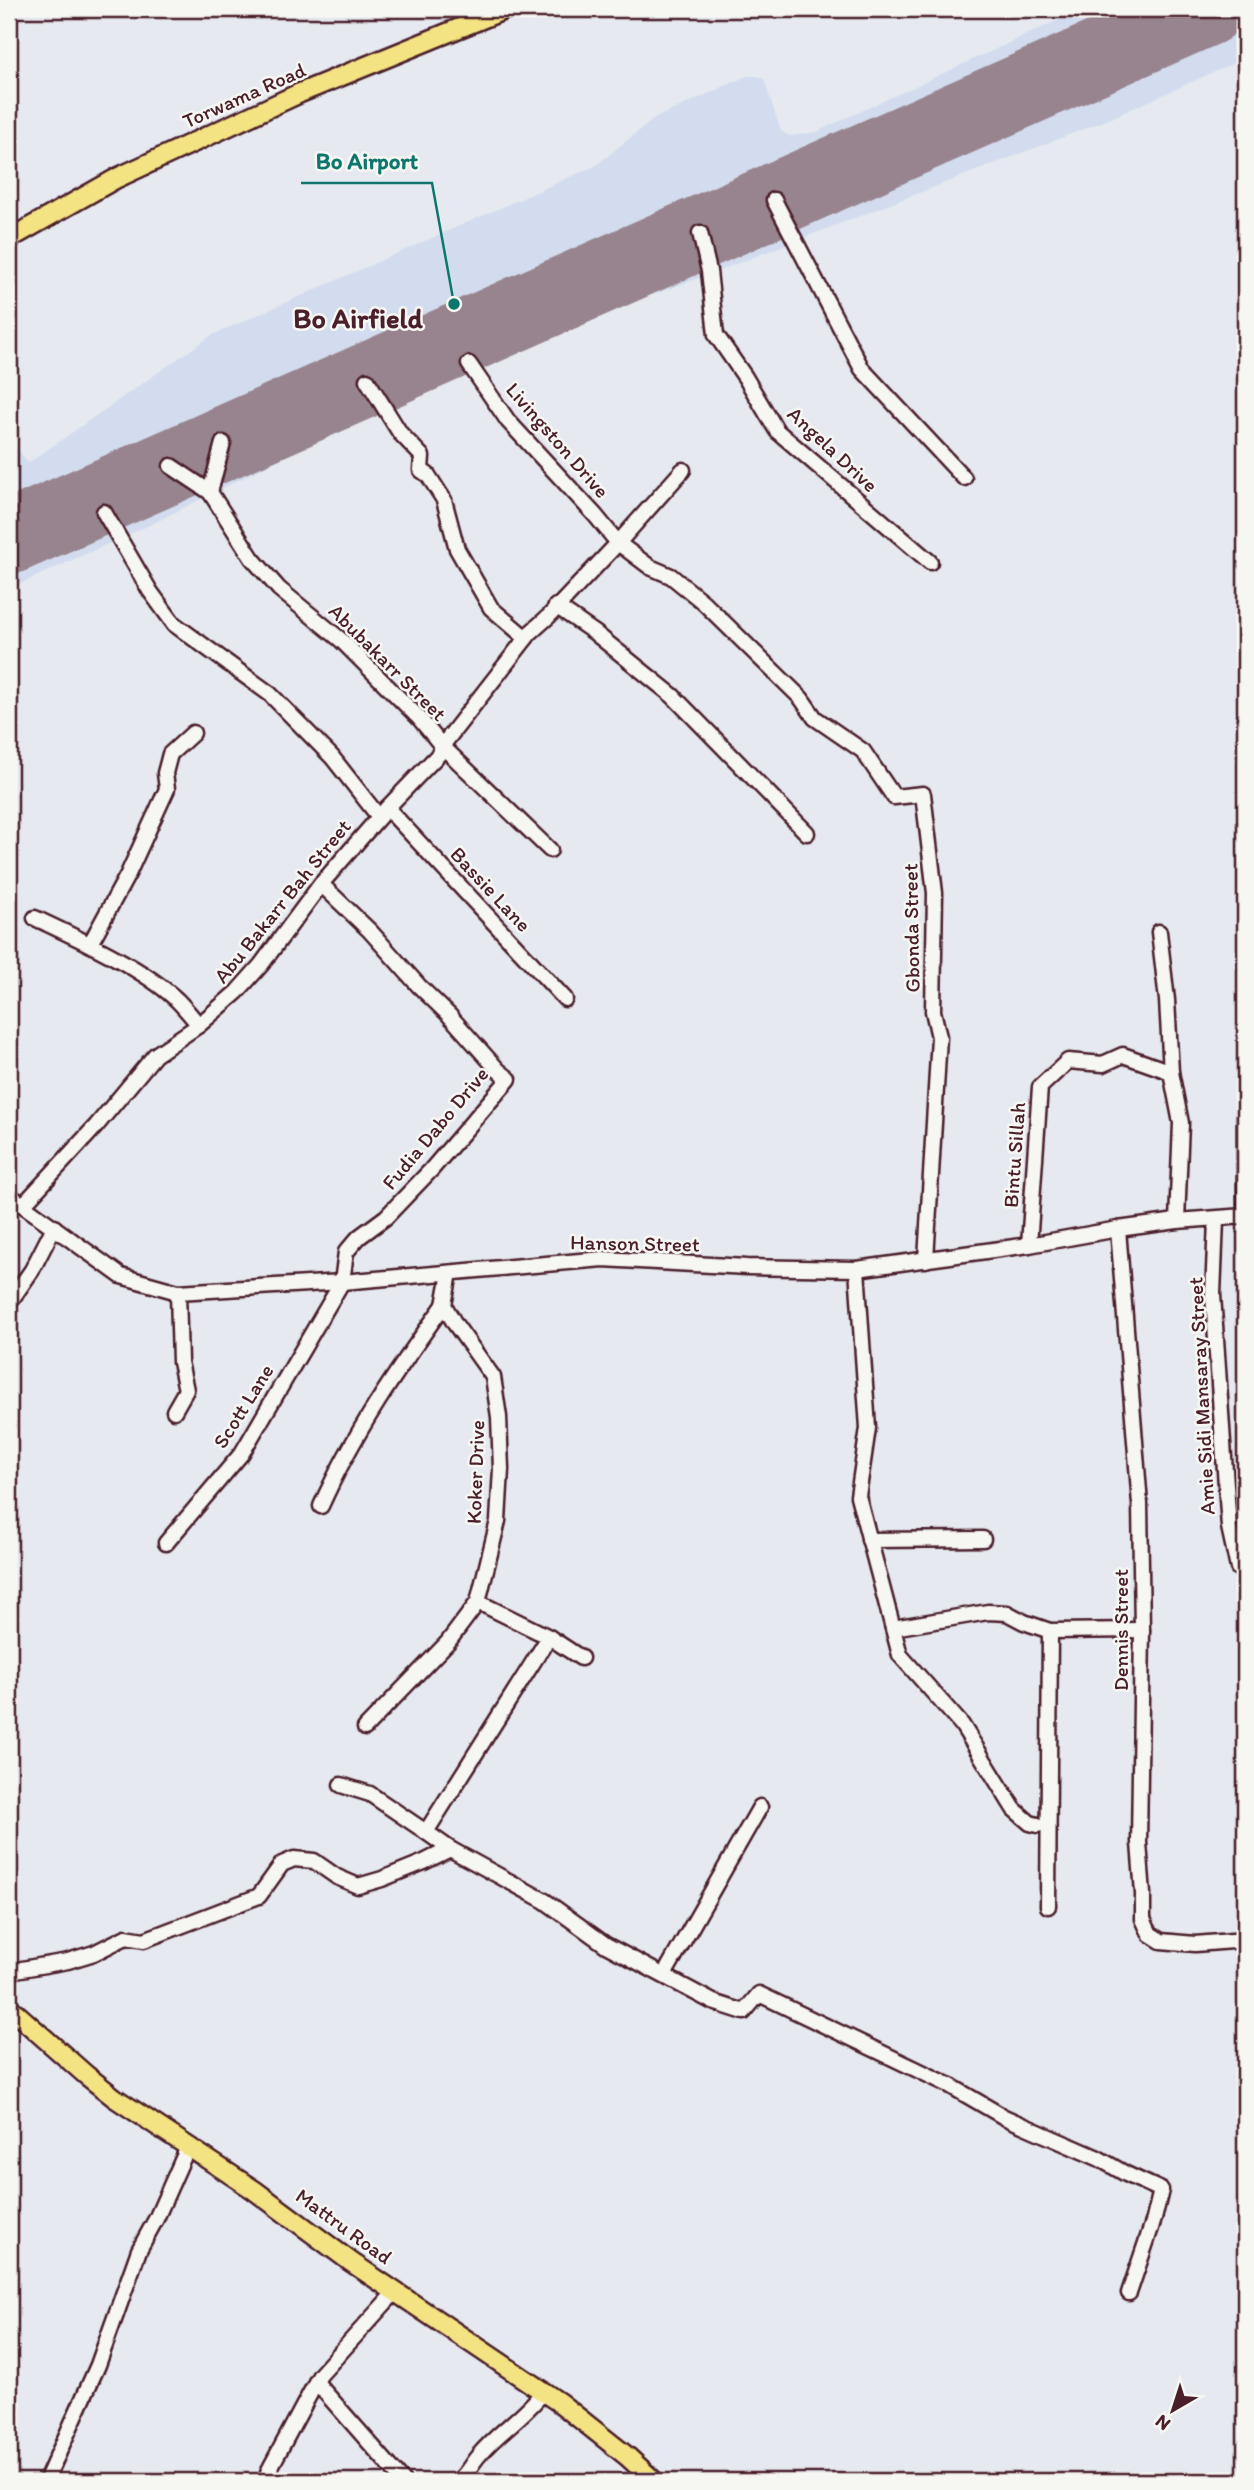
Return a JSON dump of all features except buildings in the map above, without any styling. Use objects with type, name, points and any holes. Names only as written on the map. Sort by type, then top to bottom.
[{"type":"main road","name":"Torwama Road","points":[[9,239],[117,178],[300,93],[506,9]]},
{"type":"main road","name":"Mattru Road","points":[[9,2007],[86,2075],[291,2215],[395,2292],[592,2427],[654,2481]]},
{"type":"street","points":[[774,200],[862,369],[964,478]]},
{"type":"street","name":"Angela Drive","points":[[700,233],[709,271],[716,335],[777,431],[930,562]]},
{"type":"street","name":"Livingston Drive","points":[[469,364],[508,421],[596,515],[618,543]]},
{"type":"street","points":[[367,380],[400,433],[422,456],[421,470],[428,475],[444,500],[462,561],[472,572],[493,611],[526,638]]},
{"type":"street","points":[[171,466],[210,492],[223,443]]},
{"type":"street","name":"Abu Bakarr Bah Street","points":[[24,1204],[96,1126],[155,1055],[199,1025],[227,1001],[261,965],[321,884],[440,753],[442,746],[526,638],[618,543],[682,470]]},
{"type":"street","name":"Abubakarr Street","points":[[210,492],[252,558],[279,589],[341,640],[419,718],[442,746],[550,850]]},
{"type":"street","name":"Bassie Lane","points":[[104,512],[150,591],[174,624],[270,694],[565,999]]},
{"type":"street","name":"Gbonda Street","points":[[618,543],[650,567],[671,576],[703,602],[801,698],[815,718],[863,751],[894,797],[923,794],[936,892],[933,1011],[939,1037],[926,1260]]},
{"type":"street","points":[[556,606],[595,632],[673,696],[807,833]]},
{"type":"street","points":[[90,944],[128,874],[167,789],[165,773],[170,754],[193,733]]},
{"type":"street","name":"Fudia Dabo Drive","points":[[321,884],[370,931],[509,1079],[431,1170],[386,1217],[359,1237],[346,1252],[342,1282]]},
{"type":"street","points":[[35,918],[90,944],[145,977],[176,999],[199,1025]]},
{"type":"street","points":[[1159,932],[1167,1000],[1171,1072],[1181,1123],[1177,1221]]},
{"type":"street","name":"Bintu Sillah","points":[[1029,1245],[1040,1087],[1068,1061],[1103,1064],[1123,1055],[1171,1072]]},
{"type":"street","points":[[1245,1099],[1245,1216]]},
{"type":"street","name":"Hanson Street","points":[[9,1195],[121,1276],[178,1292],[342,1282],[603,1259],[747,1267],[857,1269],[1029,1245],[1118,1228],[1245,1216]]},
{"type":"street","name":"Amie Sidi Mansaray Street","points":[[1216,1220],[1213,1295],[1229,1527],[1238,1568]]},
{"type":"street","points":[[9,1303],[32,1270],[54,1227]]},
{"type":"street","name":"Dennis Street","points":[[1118,1228],[1140,1504],[1142,1630],[1139,1752],[1143,1919],[1150,1934],[1161,1941],[1195,1944],[1245,1940]]},
{"type":"street","points":[[857,1269],[868,1428],[858,1496],[900,1655],[962,1726],[1014,1809],[1030,1823],[1038,1825]]},
{"type":"street","points":[[321,1506],[339,1467],[397,1371],[443,1305],[450,1273]]},
{"type":"street","name":"Scott Lane","points":[[166,1543],[242,1453],[342,1282]]},
{"type":"street","points":[[174,1411],[186,1390],[180,1363],[178,1292]]},
{"type":"street","name":"Koker Drive","points":[[365,1728],[448,1642],[478,1602],[498,1521],[501,1469],[499,1417],[493,1377],[443,1305]]},
{"type":"street","points":[[869,1540],[983,1539]]},
{"type":"street","points":[[478,1602],[581,1657]]},
{"type":"street","points":[[893,1628],[988,1612],[1007,1613],[1050,1631],[1142,1630]]},
{"type":"street","points":[[1048,1906],[1050,1631]]},
{"type":"street","points":[[426,1832],[548,1637]]},
{"type":"street","points":[[341,1785],[370,1794],[450,1849],[545,1901],[606,1945],[713,2002],[744,2012],[759,1994],[948,2085],[1004,2117],[1098,2158],[1126,2175],[1161,2190],[1129,2293]]},
{"type":"street","points":[[664,1975],[761,1807]]},
{"type":"street","points":[[9,1975],[16,1970],[94,1953],[126,1937],[144,1940],[259,1896],[282,1864],[294,1859],[314,1861],[337,1877],[358,1886],[393,1875],[450,1849]]},
{"type":"street","points":[[46,2481],[98,2365],[139,2250],[188,2147]]},
{"type":"street","points":[[268,2472],[320,2375],[395,2292]]},
{"type":"street","points":[[316,2382],[404,2481]]},
{"type":"street","points":[[458,2481],[479,2455],[520,2419],[543,2392]]},
{"type":"shaded area","points":[[1082,9],[1245,9],[1245,58],[1107,120],[713,273],[490,353],[152,524],[9,589],[9,437],[28,463],[212,335],[595,166],[655,118],[747,76],[764,79],[780,129],[784,133],[790,136],[816,132]]},
{"type":"runway","points":[[9,538],[1207,9]]},
{"type":"place","name":"Bo Airport","points":[[454,304]]},
{"type":"district","name":"Bo Airfield","points":[[358,318]]}]
